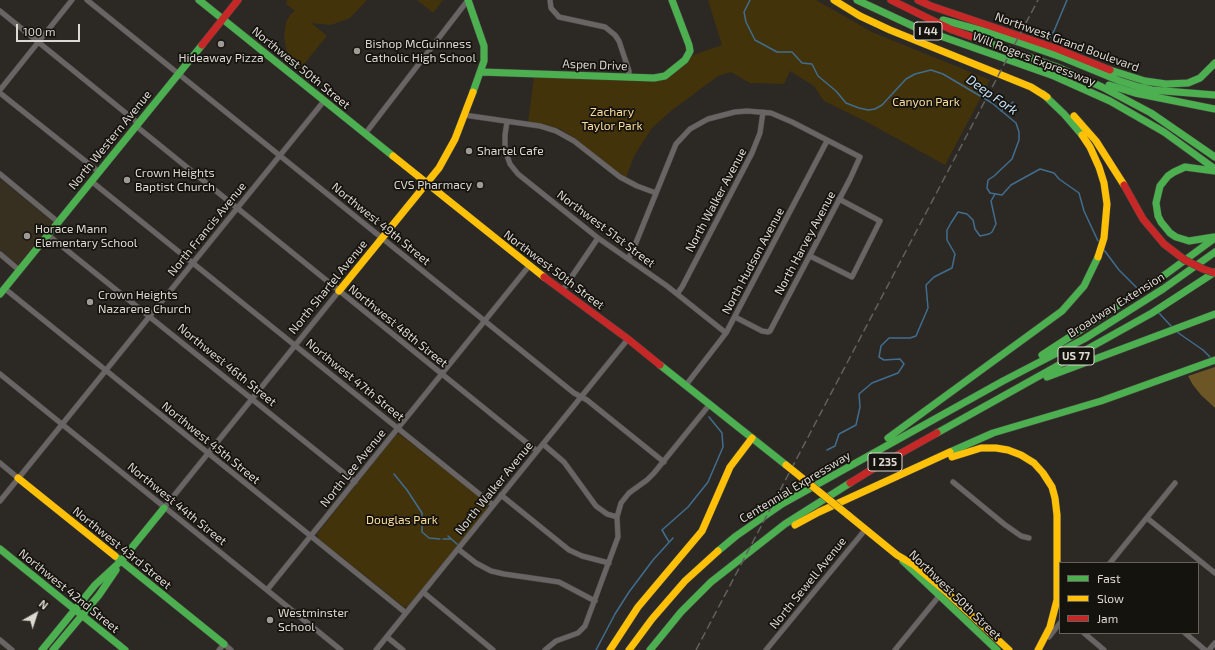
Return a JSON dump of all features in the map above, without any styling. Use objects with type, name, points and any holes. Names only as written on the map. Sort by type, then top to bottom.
[{"type":"main road","name":"Northwest 50th Street","points":[[199,0],[529,266],[628,339],[759,443],[865,530],[897,555],[914,565],[997,650]]},
{"type":"main road","name":"North Western Avenue","points":[[2,291],[238,0]]},
{"type":"main road","name":"North Shartel Avenue","points":[[339,291],[426,184],[447,155],[481,72],[484,61],[484,46],[468,0]]},
{"type":"main road","name":"Aspen Drive","points":[[481,72],[629,78],[654,78],[665,76],[688,56],[690,51],[690,45],[672,0]]},
{"type":"main road","points":[[834,0],[860,16],[890,30],[1031,87],[1062,106],[1086,128],[1108,158],[1143,219],[1164,244],[1185,260],[1215,273]]},
{"type":"main road","name":"Will Rogers Expressway","points":[[856,0],[915,27],[1054,76],[1110,101],[1164,132],[1215,170]]},
{"type":"main road","name":"Will Rogers Expressway","points":[[891,0],[950,28],[1079,76],[1152,113],[1215,157]]},
{"type":"main road","name":"Northwest Grand Boulevard","points":[[918,0],[931,6],[1054,48],[1140,80],[1166,84],[1188,83],[1200,78],[1209,71],[1215,63]]},
{"type":"main road","points":[[919,14],[991,33],[1064,58],[1120,81],[1139,87],[1215,95]]},
{"type":"main road","points":[[1079,76],[1136,93],[1212,108]]},
{"type":"main road","points":[[855,462],[1062,311],[1077,295],[1090,276],[1100,253],[1106,221],[1107,204],[1104,183],[1090,147],[1078,129],[1043,94]]},
{"type":"main road","points":[[1215,170],[1185,167],[1174,172],[1168,176],[1160,186],[1156,203],[1158,216],[1170,233],[1189,240],[1215,238]]},
{"type":"main road","points":[[1003,381],[1166,274],[1215,238]]},
{"type":"main road","name":"Broadway Extension","points":[[1003,381],[1084,339],[1172,283],[1215,252]]},
{"type":"main road","name":"Broadway Extension","points":[[1021,386],[1130,325],[1215,273]]},
{"type":"main road","points":[[1021,386],[1215,314]]},
{"type":"main road","points":[[755,547],[819,512],[993,433],[1101,401],[1215,360]]},
{"type":"main road","name":"Centennial Expressway","points":[[629,650],[669,598],[696,570],[736,536],[782,504],[1003,381]]},
{"type":"main road","name":"Centennial Expressway","points":[[650,650],[673,621],[711,582],[785,524],[876,467],[1021,386]]},
{"type":"main road","points":[[610,650],[638,607],[702,531],[730,467],[752,438]]},
{"type":"main road","points":[[885,482],[962,453],[988,448],[1003,448],[1017,453],[1030,460],[1040,470],[1052,487],[1056,504],[1057,586],[1056,606],[1053,618],[1048,632],[1038,650]]},
{"type":"main road","name":"Northwest 43rd Street","points":[[18,478],[121,561],[221,647]]},
{"type":"main road","name":"North Shartel Avenue","points":[[42,650],[96,585],[121,561],[164,508]]},
{"type":"main road","name":"Northwest 42nd Street","points":[[0,549],[125,650]]},
{"type":"main road","name":"North Shartel Avenue","points":[[54,650],[104,589],[119,567],[121,561]]},
{"type":"main road","name":"Northwest 50th Street","points":[[942,592],[1009,650]]},
{"type":"street","points":[[72,0],[0,92],[99,172]]},
{"type":"street","name":"Northwest 49th Street","points":[[87,0],[574,393],[587,400],[664,462]]},
{"type":"street","points":[[365,134],[468,0]]},
{"type":"street","points":[[550,0],[551,8],[559,16],[605,27],[615,35],[619,41],[629,71],[629,78]]},
{"type":"street","name":"Northwest 48th Street","points":[[0,11],[237,208],[537,451]]},
{"type":"street","name":"North Francis Avenue","points":[[0,501],[61,423],[106,370],[324,101]]},
{"type":"street","points":[[628,259],[674,148],[683,135],[690,129],[708,119],[722,114],[735,112],[763,112],[781,117],[827,140]]},
{"type":"street","name":"North Walker Avenue","points":[[677,294],[752,153],[760,133],[763,112]]},
{"type":"street","points":[[464,115],[540,126],[560,133],[574,141],[620,177],[637,186],[656,193]]},
{"type":"street","name":"Northwest 51st Street","points":[[507,122],[505,150],[514,170],[598,238],[677,294],[726,333]]},
{"type":"street","name":"North Harvey Avenue","points":[[735,317],[762,331],[768,332],[772,328],[810,256],[860,157],[827,140]]},
{"type":"street","name":"North Hudson Avenue","points":[[686,385],[726,333],[827,140]]},
{"type":"street","points":[[0,174],[58,222]]},
{"type":"street","name":"Northwest 47th Street","points":[[91,181],[494,505]]},
{"type":"street","points":[[810,256],[852,277],[880,221],[839,200]]},
{"type":"street","name":"Northwest 46th Street","points":[[48,235],[355,482]]},
{"type":"street","points":[[562,291],[598,238]]},
{"type":"street","points":[[0,254],[19,270]]},
{"type":"street","name":"North Lee Avenue","points":[[267,590],[529,266]]},
{"type":"street","name":"Northwest 45th Street","points":[[2,291],[106,370],[406,613]]},
{"type":"street","name":"North Shartel Avenue","points":[[164,508],[339,291]]},
{"type":"street","name":"North Walker Avenue","points":[[376,650],[628,339]]},
{"type":"street","name":"Northwest 44th Street","points":[[0,374],[341,650]]},
{"type":"street","points":[[545,650],[560,639],[583,630],[595,602],[618,537],[617,517],[619,507],[626,496],[651,477],[710,404]]},
{"type":"street","points":[[543,444],[564,462],[596,506],[610,516],[617,517]]},
{"type":"street","name":"Northwest 43rd Street","points":[[0,463],[18,478]]},
{"type":"street","points":[[953,482],[1010,528],[1021,536],[1029,538]]},
{"type":"street","points":[[1111,562],[1175,483]]},
{"type":"street","points":[[501,495],[569,550],[577,555],[608,563]]},
{"type":"street","points":[[1146,518],[1215,573]]},
{"type":"street","name":"North Sewell Avenue","points":[[766,650],[865,530]]},
{"type":"street","points":[[458,549],[476,563],[491,571],[554,581],[564,584],[595,602]]},
{"type":"street","points":[[422,592],[493,650]]},
{"type":"street","points":[[895,650],[942,592]]},
{"type":"street","points":[[1038,650],[1059,624]]},
{"type":"street","points":[[1085,634],[1104,650]]},
{"type":"street","points":[[1186,634],[1206,650]]},
{"type":"street","points":[[387,636],[403,650]]},
{"type":"street","points":[[0,640],[12,650]]},
{"type":"street","points":[[1209,650],[1215,643]]},
{"type":"street","name":"Northwest 43rd Street","points":[[221,647],[231,650]]},
{"type":"shaded area","points":[[0,179],[53,222],[18,265],[0,250]]},
{"type":"shaded area","points":[[1215,367],[1215,408],[1201,395],[1188,376]]},
{"type":"green space","points":[[287,0],[367,0],[350,18],[331,25],[311,23],[326,35],[326,37],[301,68],[287,53],[284,37],[286,22],[290,15],[295,11],[286,4]]},
{"type":"green space","points":[[417,0],[443,0],[433,13]]},
{"type":"green space","name":"Canyon Park","points":[[708,0],[816,0],[872,32],[990,80],[945,165],[865,121],[824,101],[814,86],[790,71],[784,84],[750,83],[731,72],[718,76],[671,111],[652,128],[634,156],[626,178],[560,129],[542,124],[528,123],[534,77],[664,80],[693,55],[722,45]]},
{"type":"green space","name":"Douglas Park","points":[[399,434],[485,501],[488,506],[409,606],[404,607],[319,539],[317,534],[395,436]]},
{"type":"waterway","name":"Deep Fork","points":[[750,0],[744,12],[746,22],[755,40],[777,52],[792,52],[802,63],[812,64],[818,76],[836,91],[846,103],[868,110],[875,109],[882,105],[906,79],[915,74],[931,70],[943,74],[992,103],[1016,123],[1019,132],[1019,140],[1012,159],[988,180],[987,188],[990,193],[1002,195],[1011,185],[1040,169],[1054,173],[1059,179],[1079,193],[1084,211],[1098,241]]},
{"type":"waterway","points":[[1048,40],[1054,31],[1067,0]]},
{"type":"waterway","points":[[1001,111],[1013,102]]},
{"type":"waterway","points":[[827,450],[835,446],[839,434],[856,425],[860,407],[859,394],[872,383],[898,373],[904,364],[900,359],[884,360],[879,357],[881,346],[889,338],[910,338],[916,336],[928,308],[926,285],[934,277],[952,268],[955,254],[947,240],[947,230],[958,212],[967,214],[973,220],[975,229],[980,236],[989,234],[992,232],[996,224],[991,201],[995,194]]},
{"type":"waterway","name":"Deep Fork","points":[[1104,250],[1119,270],[1138,289]]},
{"type":"waterway","name":"Deep Fork","points":[[1159,313],[1171,326]]},
{"type":"waterway","name":"Deep Fork","points":[[1177,332],[1203,350],[1210,357]]},
{"type":"waterway","points":[[669,542],[662,530],[688,507],[708,482],[723,447],[722,433],[709,417]]},
{"type":"waterway","points":[[394,474],[407,490],[422,513],[422,532],[429,538],[440,539]]},
{"type":"waterway","points":[[448,536],[458,545]]},
{"type":"waterway","points":[[596,650],[615,614],[629,592],[653,560],[673,538]]},
{"type":"waterway","points":[[443,539],[451,539]]},
{"type":"railway","points":[[696,650],[1038,0]]},
{"type":"traffic: fast","points":[[199,0],[393,156]]},
{"type":"traffic: fast","points":[[468,0],[484,46],[484,61],[473,92]]},
{"type":"traffic: fast","points":[[481,72],[654,78],[665,76],[685,60],[690,51],[672,0]]},
{"type":"traffic: fast","points":[[857,0],[915,27],[1054,76],[1110,101],[1164,132],[1215,169]]},
{"type":"traffic: fast","points":[[943,20],[1021,43],[1139,87],[1152,90],[1215,95]]},
{"type":"traffic: fast","points":[[989,43],[1057,67],[1102,87],[1151,113],[1215,157]]},
{"type":"traffic: fast","points":[[0,294],[202,45]]},
{"type":"traffic: fast","points":[[1110,70],[1145,81],[1166,84],[1188,83],[1200,78],[1215,63]]},
{"type":"traffic: fast","points":[[1109,85],[1135,93],[1215,109]]},
{"type":"traffic: fast","points":[[1043,94],[1064,114],[1082,135]]},
{"type":"traffic: fast","points":[[1214,237],[1189,241],[1176,237],[1170,233],[1161,222],[1158,216],[1156,203],[1160,186],[1168,176],[1174,172],[1185,167],[1215,171]]},
{"type":"traffic: fast","points":[[1042,355],[1166,274],[1215,238]]},
{"type":"traffic: fast","points":[[718,551],[736,536],[782,504],[1003,381],[1084,339],[1163,289],[1215,252]]},
{"type":"traffic: fast","points":[[888,438],[1062,311],[1084,286],[1098,257]]},
{"type":"traffic: fast","points":[[937,433],[1152,313],[1215,272]]},
{"type":"traffic: fast","points":[[1047,377],[1215,314]]},
{"type":"traffic: fast","points":[[950,452],[993,433],[1101,401],[1215,360]]},
{"type":"traffic: fast","points":[[660,365],[786,465]]},
{"type":"traffic: fast","points":[[650,650],[681,612],[711,582],[785,524],[850,483]]},
{"type":"traffic: fast","points":[[42,650],[95,585],[121,561],[164,508]]},
{"type":"traffic: fast","points":[[0,549],[125,650]]},
{"type":"traffic: fast","points":[[115,556],[224,644]]},
{"type":"traffic: fast","points":[[903,561],[997,650]]},
{"type":"traffic: fast","points":[[53,650],[99,595],[116,570]]},
{"type":"traffic: slow","points":[[834,0],[860,16],[890,30],[1031,87],[1047,97]]},
{"type":"traffic: slow","points":[[339,291],[439,168],[455,139],[473,92]]},
{"type":"traffic: slow","points":[[1074,116],[1096,141],[1124,185]]},
{"type":"traffic: slow","points":[[1082,135],[1090,147],[1099,167],[1104,183],[1107,204],[1104,238],[1098,257]]},
{"type":"traffic: slow","points":[[393,156],[544,277]]},
{"type":"traffic: slow","points":[[610,650],[638,607],[702,531],[730,467],[752,438]]},
{"type":"traffic: slow","points":[[952,457],[981,448],[1008,450],[1021,455],[1034,463],[1052,487],[1057,515],[1057,600],[1050,627],[1038,650]]},
{"type":"traffic: slow","points":[[795,525],[819,512],[950,452]]},
{"type":"traffic: slow","points":[[786,465],[848,515]]},
{"type":"traffic: slow","points":[[18,478],[115,556]]},
{"type":"traffic: slow","points":[[848,515],[897,555],[914,565],[944,590],[1009,650]]},
{"type":"traffic: slow","points":[[629,650],[652,619],[685,581],[718,551]]},
{"type":"traffic: jam","points":[[202,45],[238,0]]},
{"type":"traffic: jam","points":[[891,0],[950,29],[989,43]]},
{"type":"traffic: jam","points":[[918,0],[931,6],[1055,48],[1110,70]]},
{"type":"traffic: jam","points":[[1124,185],[1143,219],[1164,244],[1185,260],[1215,273]]},
{"type":"traffic: jam","points":[[544,277],[628,339],[660,365]]},
{"type":"traffic: jam","points":[[850,483],[937,433]]},
{"type":"place","name":"Hideaway Pizza","points":[[221,44]]},
{"type":"place","name":"Bishop McGuinness Catholic High School","points":[[357,51]]},
{"type":"place","name":"Shartel Cafe","points":[[469,151]]},
{"type":"place","name":"Crown Heights Baptist Church","points":[[127,180]]},
{"type":"place","name":"CVS Pharmacy","points":[[480,185]]},
{"type":"place","name":"Horace Mann Elementary School","points":[[27,236]]},
{"type":"place","name":"Crown Heights Nazarene Church","points":[[90,302]]},
{"type":"place","name":"Westminster School","points":[[270,620]]},
{"type":"park label","name":"Zachary Taylor Park","points":[[612,119]]}]
